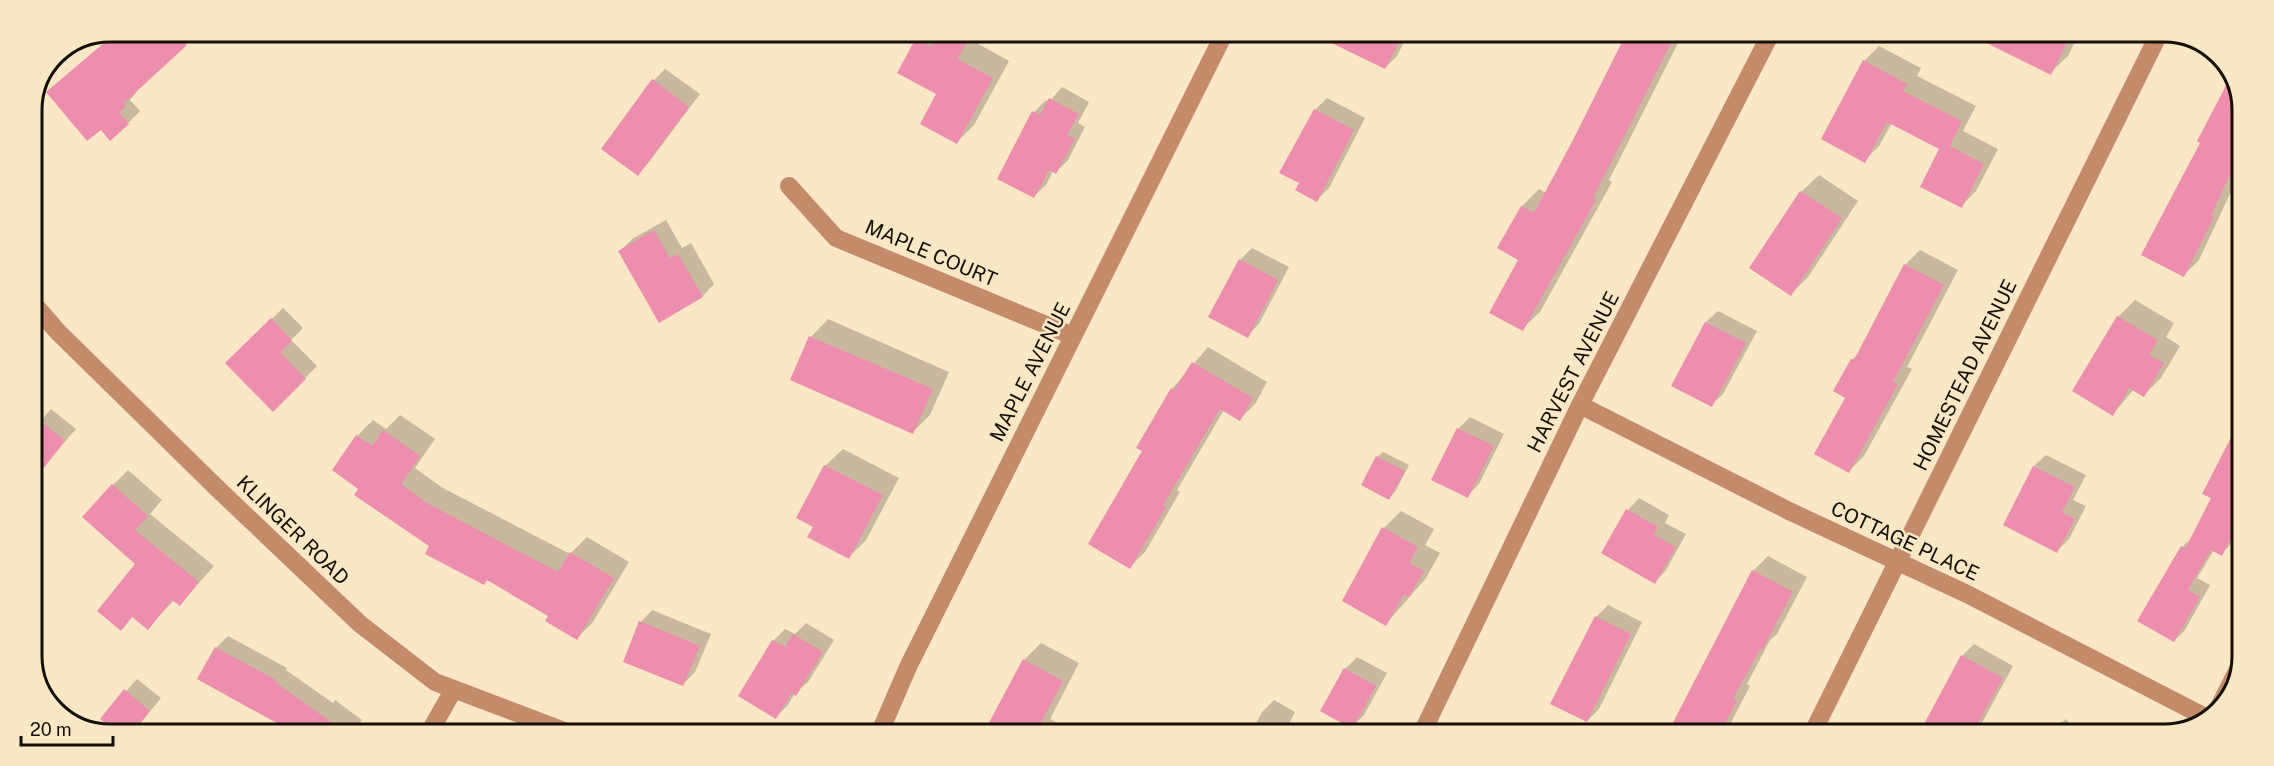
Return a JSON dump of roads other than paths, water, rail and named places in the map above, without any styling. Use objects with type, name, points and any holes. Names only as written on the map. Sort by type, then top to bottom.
[{"type":"street","name":"MAPLE AVENUE","points":[[883,724],[908,667],[1220,42]]},
{"type":"street","name":"HARVEST AVENUE","points":[[1426,724],[1580,405],[1766,42]]},
{"type":"street","name":"HOMESTEAD AVENUE","points":[[1817,724],[2155,42]]},
{"type":"street","name":"MAPLE COURT","points":[[789,186],[836,238],[1073,336]]},
{"type":"street","name":"KLINGER ROAD","points":[[42,314],[142,415],[360,624],[435,682],[546,724]]},
{"type":"street","name":"COTTAGE PLACE","points":[[1580,405],[1789,511],[1967,594],[2199,714]]},
{"type":"street","points":[[434,724],[454,689]]}]
